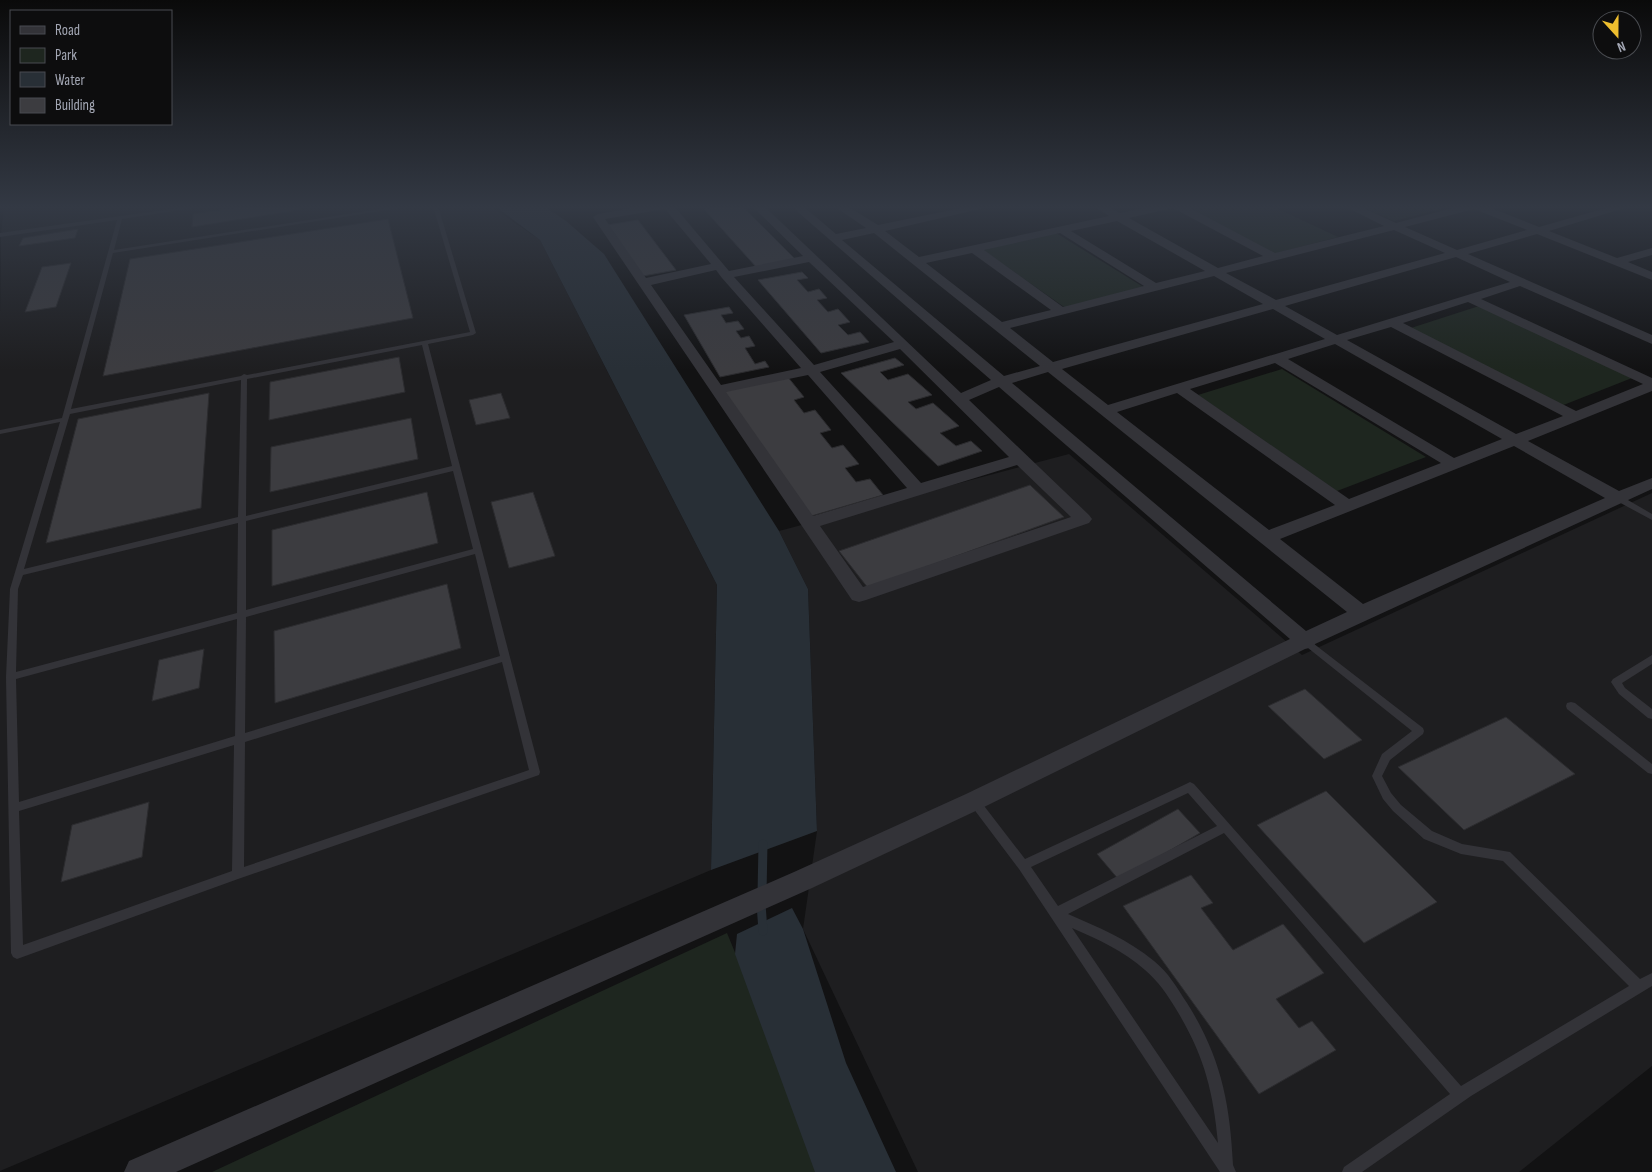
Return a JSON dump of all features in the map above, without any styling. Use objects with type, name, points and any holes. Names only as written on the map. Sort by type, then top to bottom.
[{"type":"street","points":[[627,261],[859,595],[1083,519],[903,344],[813,261]]},
{"type":"street","points":[[713,261],[917,489]]},
{"type":"street","points":[[642,283],[792,261]]},
{"type":"street","points":[[860,261],[1306,642]]},
{"type":"street","points":[[915,262],[921,261]]},
{"type":"street","points":[[990,261],[1061,311]]},
{"type":"street","points":[[1111,261],[1154,288]]},
{"type":"street","points":[[1196,261],[1618,498]]},
{"type":"street","points":[[999,327],[1260,261]]},
{"type":"street","points":[[959,399],[1002,381],[1433,261]]},
{"type":"street","points":[[1472,261],[1652,340]]},
{"type":"street","points":[[1613,261],[1652,276]]},
{"type":"street","points":[[1616,262],[1620,261]]},
{"type":"street","points":[[915,262],[1361,613]]},
{"type":"street","points":[[1105,411],[1520,282]]},
{"type":"street","points":[[1469,298],[1652,385]]},
{"type":"street","points":[[1392,322],[1574,416]]},
{"type":"street","points":[[717,390],[812,370],[903,344]]},
{"type":"street","points":[[1277,358],[1453,464]]},
{"type":"street","points":[[1266,538],[1652,385]]},
{"type":"street","points":[[1179,388],[1348,506]]},
{"type":"street","points":[[810,523],[1022,458]]},
{"type":"street","points":[[140,1172],[803,880],[974,801],[1306,642],[1361,613],[1652,483]]},
{"type":"lane","points":[[109,261],[66,415],[14,589],[11,677],[18,953],[238,874],[535,772],[424,342]]},
{"type":"lane","points":[[0,432],[66,415],[244,376],[473,333],[451,261]]},
{"type":"lane","points":[[238,874],[244,376]]},
{"type":"lane","points":[[18,573],[455,468]]},
{"type":"lane","points":[[1618,498],[1652,517]]},
{"type":"lane","points":[[11,677],[477,551]]},
{"type":"lane","points":[[1306,642],[1419,731],[1386,757],[1377,776],[1387,796],[1397,808],[1428,835],[1461,849],[1506,856],[1639,988]]},
{"type":"lane","points":[[14,808],[505,658]]},
{"type":"lane","points":[[1652,659],[1616,682],[1622,691],[1652,715]]},
{"type":"lane","points":[[1572,706],[1652,770]]},
{"type":"lane","points":[[1023,865],[1190,787],[1460,1095]]},
{"type":"lane","points":[[974,801],[1023,865],[1227,1170]]},
{"type":"lane","points":[[1055,914],[1225,827]]},
{"type":"lane","points":[[1055,914],[1132,953],[1161,976],[1193,1024],[1214,1068],[1225,1125],[1227,1170]]},
{"type":"lane","points":[[1349,1172],[1460,1095],[1652,979]]},
{"type":"shaded area","points":[[1,261],[551,261],[717,585],[711,870],[0,1171]]},
{"type":"shaded area","points":[[1069,454],[1302,655],[1652,493],[1652,1066],[1519,1172],[918,1172],[803,929],[817,831],[808,589],[779,531]]},
{"type":"green space","points":[[998,261],[1101,261],[1145,288],[1067,309]]},
{"type":"green space","points":[[1479,306],[1632,378],[1561,406],[1411,328]]},
{"type":"green space","points":[[1282,369],[1426,457],[1337,491],[1198,395]]},
{"type":"green space","points":[[727,933],[825,1172],[212,1172]]},
{"type":"water","points":[[551,261],[608,261],[779,531],[808,589],[817,831],[711,870],[717,585]]},
{"type":"water","points":[[792,908],[803,929],[846,1063],[896,1172],[815,1172],[735,954],[737,934]]},
{"type":"building","points":[[130,261],[399,261],[413,318],[103,376]]},
{"type":"building","points":[[632,261],[669,261],[676,270],[643,276]]},
{"type":"building","points":[[750,261],[793,261],[757,268]]},
{"type":"building","points":[[71,263],[56,307],[25,312],[42,267]]},
{"type":"building","points":[[802,272],[808,278],[797,280],[808,292],[819,289],[827,298],[817,300],[828,312],[838,309],[850,322],[838,325],[848,335],[860,332],[869,342],[821,353],[758,280]]},
{"type":"building","points":[[729,307],[733,313],[721,315],[726,323],[738,321],[744,329],[736,331],[741,338],[749,336],[755,346],[745,348],[755,364],[765,361],[769,367],[720,377],[684,315]]},
{"type":"building","points":[[399,357],[405,392],[269,420],[270,382]]},
{"type":"building","points":[[895,358],[904,365],[880,372],[888,380],[908,374],[932,395],[908,402],[916,409],[933,403],[959,426],[940,433],[956,446],[971,441],[982,451],[938,466],[841,373]]},
{"type":"building","points":[[787,376],[804,397],[794,400],[804,413],[815,410],[831,430],[820,433],[832,448],[843,445],[859,464],[845,468],[856,482],[870,479],[883,495],[808,517],[722,392]]},
{"type":"building","points":[[209,393],[201,508],[46,543],[78,419]]},
{"type":"building","points":[[501,393],[510,418],[476,425],[469,400]]},
{"type":"building","points":[[411,418],[418,459],[270,492],[271,447]]},
{"type":"building","points":[[1030,485],[1064,517],[868,588],[839,551]]},
{"type":"building","points":[[427,492],[438,543],[272,586],[272,530]]},
{"type":"building","points":[[533,492],[555,556],[509,568],[491,502]]},
{"type":"building","points":[[447,584],[461,648],[275,703],[274,631]]},
{"type":"building","points":[[204,649],[199,688],[152,701],[159,660]]},
{"type":"building","points":[[1305,689],[1362,740],[1324,759],[1268,706]]},
{"type":"building","points":[[1506,717],[1575,774],[1464,830],[1398,767]]},
{"type":"building","points":[[1326,791],[1437,902],[1364,943],[1257,825]]},
{"type":"building","points":[[149,802],[142,857],[61,882],[72,825]]},
{"type":"building","points":[[1178,809],[1200,833],[1119,880],[1097,854]]},
{"type":"building","points":[[1191,875],[1213,903],[1201,908],[1233,950],[1283,924],[1324,973],[1276,999],[1299,1028],[1312,1021],[1336,1050],[1259,1094],[1123,906]]},
{"type":"waterway","points":[[762,894],[763,844]]},
{"type":"waterway","points":[[761,904],[763,931]]}]
